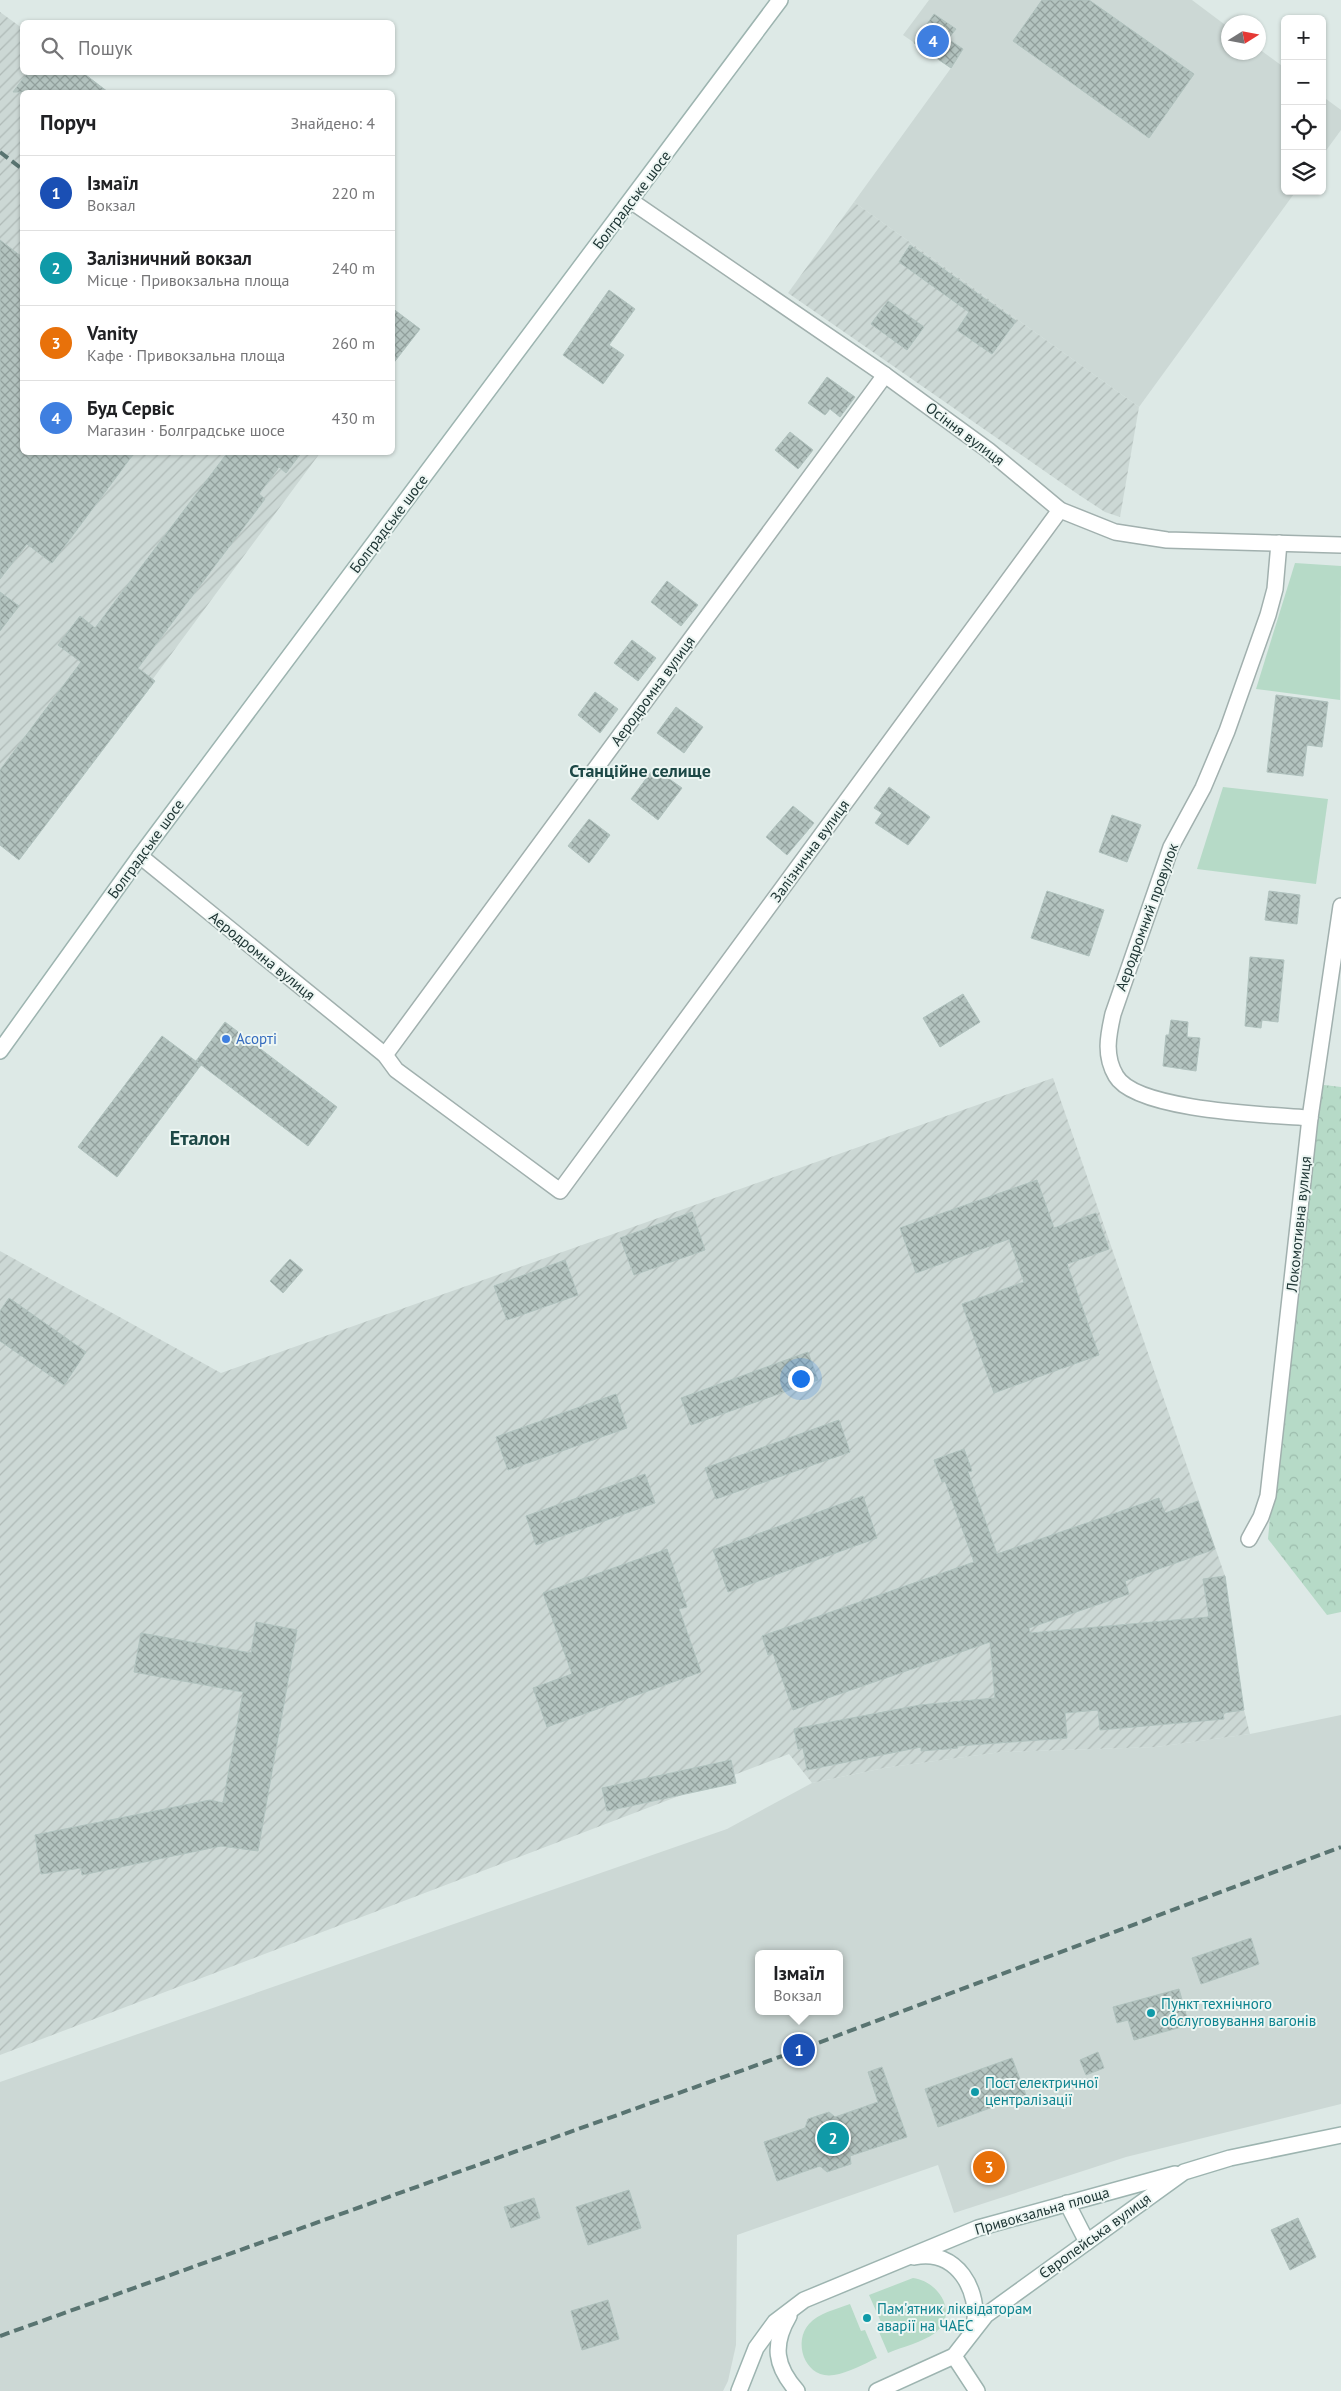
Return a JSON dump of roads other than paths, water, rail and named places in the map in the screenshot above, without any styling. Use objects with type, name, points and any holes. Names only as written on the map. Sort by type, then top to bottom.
[{"type":"street","name":"Болградське шосе","points":[[0,1051],[140,856],[780,0]]},
{"type":"street","name":"Осіння вулиця","points":[[631,201],[885,375],[988,450],[1060,510],[1115,532],[1167,540],[1341,545]]},
{"type":"street","name":"Аеродромна вулиця","points":[[385,1055],[885,375]]},
{"type":"street","name":"Залізнична вулиця","points":[[560,1191],[1060,510]]},
{"type":"street","name":"Аеродромний провулок","points":[[1279,543],[1275,589],[1268,615],[1216,760],[1171,847],[1113,1014],[1108,1038],[1108,1060],[1117,1079],[1136,1090],[1166,1102],[1195,1109],[1310,1118]]},
{"type":"street","name":"Аеродромна вулиця","points":[[140,856],[385,1055],[396,1070],[560,1191]]},
{"type":"street","name":"Локомотивна вулиця","points":[[1249,1539],[1261,1517],[1268,1496],[1310,1118],[1341,906]]},
{"type":"street","name":"Європейська вулиця","points":[[877,2391],[954,2356],[962,2349],[986,2314],[1184,2172],[1230,2158],[1341,2135]]},
{"type":"street","name":"Привокзальна площа","points":[[739,2391],[756,2348],[775,2322],[804,2300],[969,2232],[1184,2172]]},
{"type":"street","points":[[1067,2204],[1087,2242]]},
{"type":"street","name":"Привокзальна площа","points":[[902,2259],[917,2256],[933,2257],[948,2262],[960,2272],[970,2284],[975,2299],[977,2314],[974,2330]]},
{"type":"street","points":[[793,2308],[780,2331],[777,2344],[782,2370],[797,2391]]},
{"type":"street","points":[[954,2356],[977,2391]]},
{"type":"railway","points":[[0,152],[20,167]]},
{"type":"railway","points":[[0,2336],[799,2050],[1341,1847]]},
{"type":"place","name":"Буд Сервіс","points":[[933,41]]},
{"type":"place","name":"Асорті","points":[[226,1039]]},
{"type":"place","name":"Пункт технічного обслуговування вагонів","points":[[1151,2013]]},
{"type":"place","name":"Ізмаїл","points":[[799,2050]]},
{"type":"place","name":"Пост електричної централізації","points":[[975,2092]]},
{"type":"place","name":"Залізничний вокзал","points":[[833,2138]]},
{"type":"place","name":"Vanity","points":[[989,2167]]},
{"type":"place","name":"Пам'ятник ліквідаторам аварії на ЧАЕС","points":[[867,2318]]},
{"type":"district","name":"Станційне селище","points":[[640,771]]},
{"type":"district","name":"Еталон","points":[[200,1138]]}]
